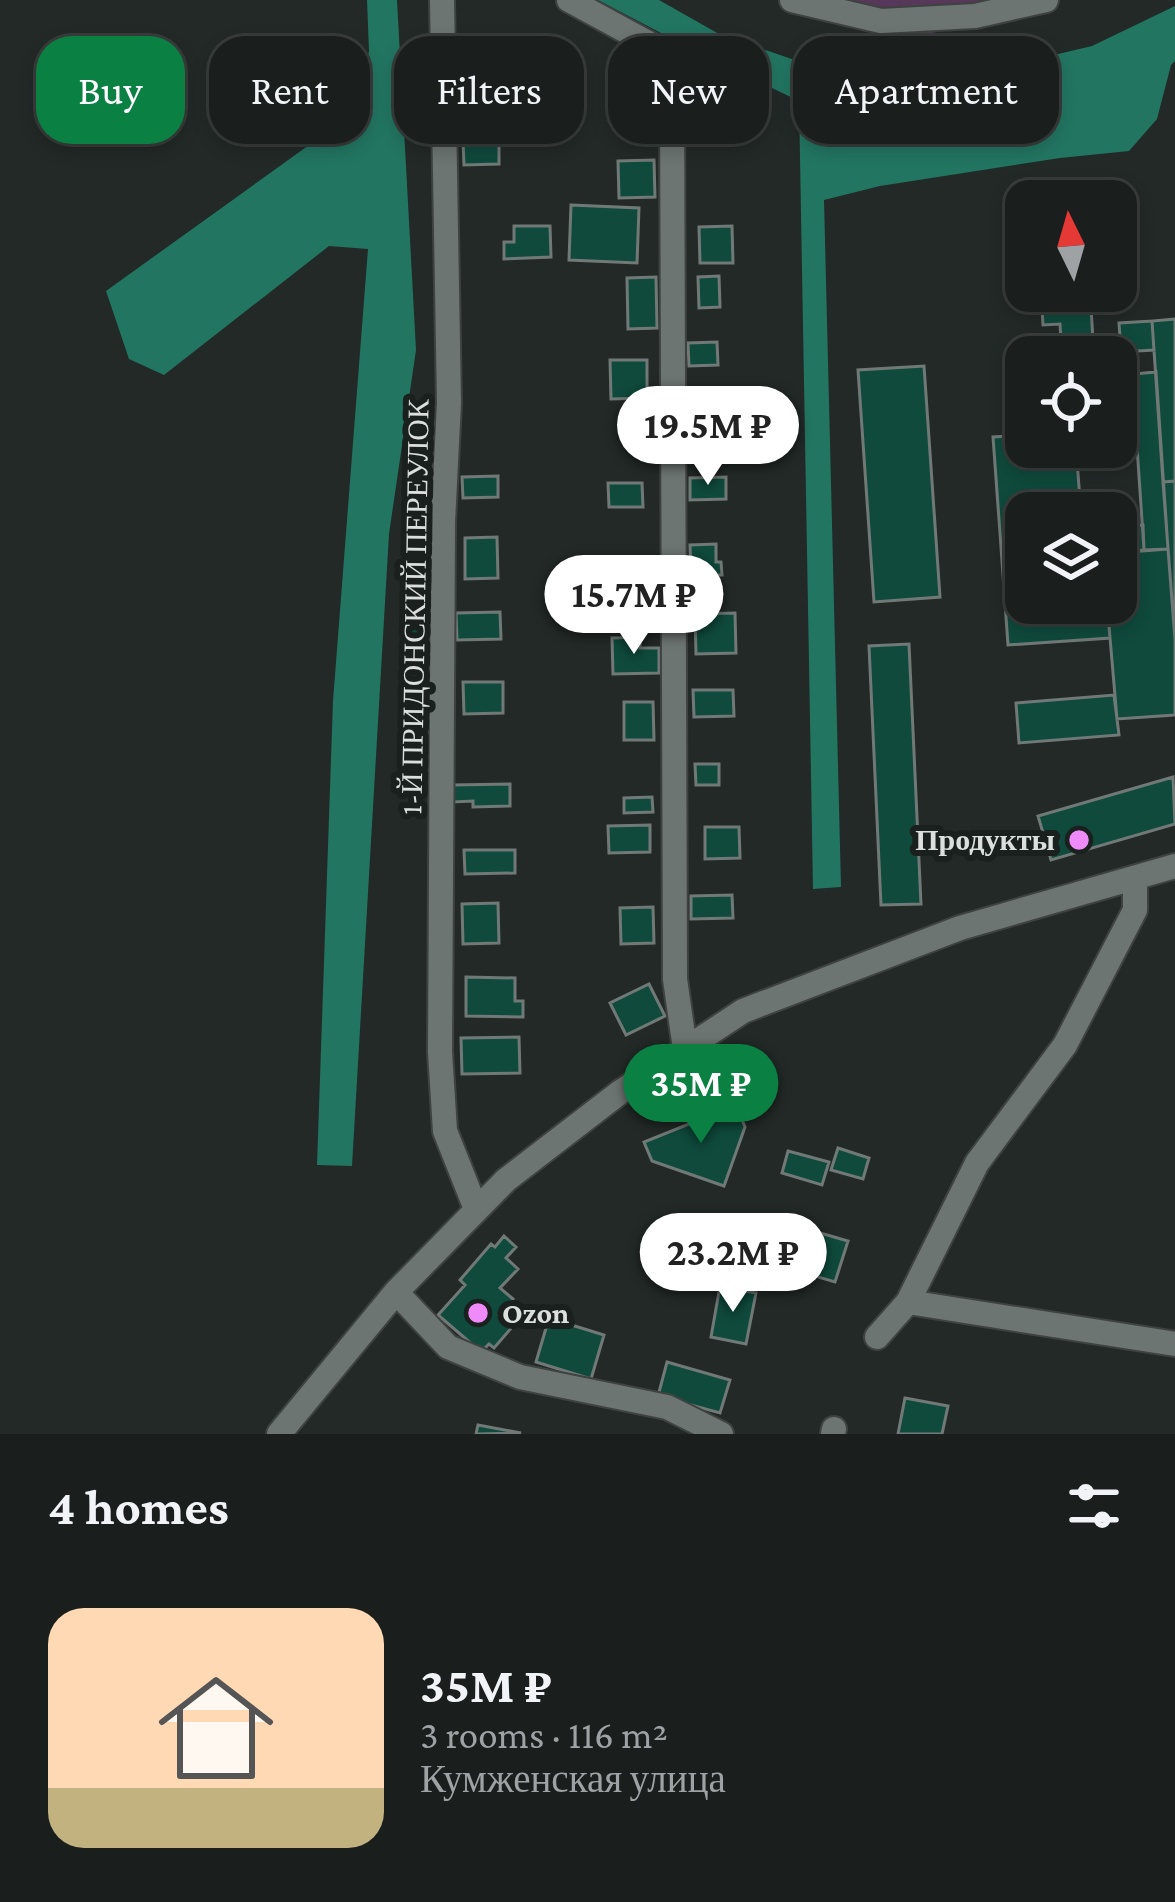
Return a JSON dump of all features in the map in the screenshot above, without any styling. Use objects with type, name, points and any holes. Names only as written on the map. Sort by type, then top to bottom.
[{"type":"street","name":"1-Й ПРИДОНСКИЙ ПЕРЕУЛОК","points":[[442,0],[449,403],[443,522],[440,1052],[445,1131],[476,1208]]},
{"type":"street","points":[[569,0],[661,50],[672,86],[675,979],[685,1049]]},
{"type":"street","points":[[792,0],[881,21],[975,16],[1046,0]]},
{"type":"street","points":[[279,1434],[396,1292],[506,1180],[602,1106],[743,1011],[938,936],[1175,866]]},
{"type":"street","points":[[878,1337],[908,1302],[976,1162],[1065,1045],[1135,910],[1135,878]]},
{"type":"street","points":[[396,1292],[448,1347],[520,1377],[667,1407],[721,1434]]},
{"type":"street","points":[[908,1302],[1175,1344]]},
{"type":"shaded area","points":[[367,0],[397,0],[394,144],[405,144],[416,350],[389,534],[352,1166],[317,1165],[333,701],[368,249],[329,246],[164,375],[129,359],[106,291],[310,144],[370,144]]},
{"type":"shaded area","points":[[598,0],[659,0],[725,36],[667,36]]},
{"type":"shaded area","points":[[834,0],[1051,0],[925,35]]},
{"type":"shaded area","points":[[1175,6],[1175,61],[1157,119],[1129,151],[880,186],[824,200],[841,887],[813,889],[800,144],[1059,144],[1059,54],[1092,46]]},
{"type":"shaded area","points":[[769,51],[793,60],[793,98],[769,87]]},
{"type":"building","points":[[463,144],[499,144],[499,164],[464,165]]},
{"type":"building","points":[[654,160],[655,197],[619,198],[618,161]]},
{"type":"building","points":[[571,205],[639,208],[637,263],[569,260]]},
{"type":"building","points":[[514,226],[550,226],[551,257],[504,259],[504,242],[514,242]]},
{"type":"building","points":[[732,226],[733,263],[700,263],[699,227]]},
{"type":"building","points":[[719,276],[720,307],[699,308],[698,277]]},
{"type":"building","points":[[656,277],[657,328],[628,329],[627,278]]},
{"type":"building","points":[[1042,312],[1091,312],[1093,336],[1061,336],[1060,324],[1043,325]]},
{"type":"building","points":[[1175,319],[1175,481],[1163,482],[1152,321]]},
{"type":"building","points":[[1152,321],[1154,350],[1137,351],[1137,336],[1120,336],[1119,323]]},
{"type":"building","points":[[717,342],[718,365],[689,366],[688,343]]},
{"type":"building","points":[[610,360],[647,360],[647,398],[611,399]]},
{"type":"building","points":[[924,366],[940,597],[874,602],[858,370]]},
{"type":"building","points":[[1156,372],[1168,549],[1144,550],[1137,374]]},
{"type":"building","points":[[693,408],[726,408],[726,431],[693,432]]},
{"type":"building","points":[[1005,436],[1005,468],[1078,468],[1079,492],[1005,492],[1005,561],[1002,561],[993,437]]},
{"type":"building","points":[[498,476],[498,497],[463,498],[462,477]]},
{"type":"building","points":[[726,477],[726,499],[690,500],[690,478]]},
{"type":"building","points":[[1175,481],[1175,640],[1163,482]]},
{"type":"building","points":[[608,483],[642,483],[643,507],[609,507]]},
{"type":"building","points":[[1137,525],[1143,525],[1144,550],[1137,551]]},
{"type":"building","points":[[497,537],[498,578],[465,579],[465,538]]},
{"type":"building","points":[[716,544],[722,575],[691,575],[690,545]]},
{"type":"building","points":[[1168,549],[1175,715],[1117,719],[1109,624],[1137,624],[1137,551]]},
{"type":"building","points":[[614,563],[653,563],[653,605],[615,606]]},
{"type":"building","points":[[408,606],[427,606],[428,641],[409,641]]},
{"type":"building","points":[[500,612],[501,639],[457,640],[456,613]]},
{"type":"building","points":[[735,613],[736,653],[696,654],[695,614]]},
{"type":"building","points":[[1006,624],[1109,624],[1110,638],[1008,645]]},
{"type":"building","points":[[640,637],[640,648],[659,648],[659,673],[613,674],[612,638]]},
{"type":"building","points":[[909,644],[921,904],[881,905],[869,646]]},
{"type":"building","points":[[463,682],[503,682],[503,713],[464,714]]},
{"type":"building","points":[[693,690],[733,690],[734,716],[694,717]]},
{"type":"building","points":[[1114,695],[1119,735],[1019,743],[1016,703]]},
{"type":"building","points":[[624,702],[653,702],[654,740],[624,740]]},
{"type":"building","points":[[695,764],[719,764],[719,785],[696,785]]},
{"type":"building","points":[[1173,777],[1175,824],[1051,860],[1038,816]]},
{"type":"building","points":[[510,784],[510,806],[453,802],[453,785]]},
{"type":"building","points":[[652,797],[653,812],[624,813],[624,798]]},
{"type":"building","points":[[650,825],[650,852],[609,853],[608,826]]},
{"type":"building","points":[[705,827],[739,827],[740,858],[705,859]]},
{"type":"building","points":[[464,850],[515,850],[515,873],[465,874]]},
{"type":"building","points":[[732,895],[733,918],[691,919],[691,896]]},
{"type":"building","points":[[498,903],[499,943],[463,944],[462,904]]},
{"type":"building","points":[[653,907],[654,943],[621,944],[620,908]]},
{"type":"building","points":[[466,977],[515,978],[515,1001],[523,1001],[523,1017],[466,1016]]},
{"type":"building","points":[[649,984],[665,1016],[626,1035],[610,1003]]},
{"type":"building","points":[[519,1037],[520,1073],[462,1074],[461,1038]]},
{"type":"building","points":[[736,1105],[745,1127],[724,1186],[652,1161],[644,1142]]},
{"type":"building","points":[[838,1148],[869,1158],[863,1179],[831,1170]]},
{"type":"building","points":[[788,1151],[829,1162],[822,1185],[782,1173]]},
{"type":"building","points":[[803,1228],[848,1241],[835,1282],[791,1269]]},
{"type":"building","points":[[504,1236],[516,1247],[506,1258],[518,1269],[500,1288],[513,1299],[499,1315],[513,1326],[494,1348],[489,1344],[481,1352],[438,1315],[465,1285],[460,1280]]},
{"type":"building","points":[[720,1286],[756,1293],[746,1344],[711,1337]]},
{"type":"building","points":[[549,1318],[604,1335],[591,1379],[536,1362]]},
{"type":"building","points":[[667,1362],[730,1380],[720,1413],[658,1396]]},
{"type":"building","points":[[905,1398],[948,1406],[942,1434],[898,1434]]},
{"type":"building","points":[[478,1425],[521,1433],[476,1434]]},
{"type":"place","name":"Продукты","points":[[1079,840]]},
{"type":"place","name":"Ozon","points":[[478,1313]]}]
